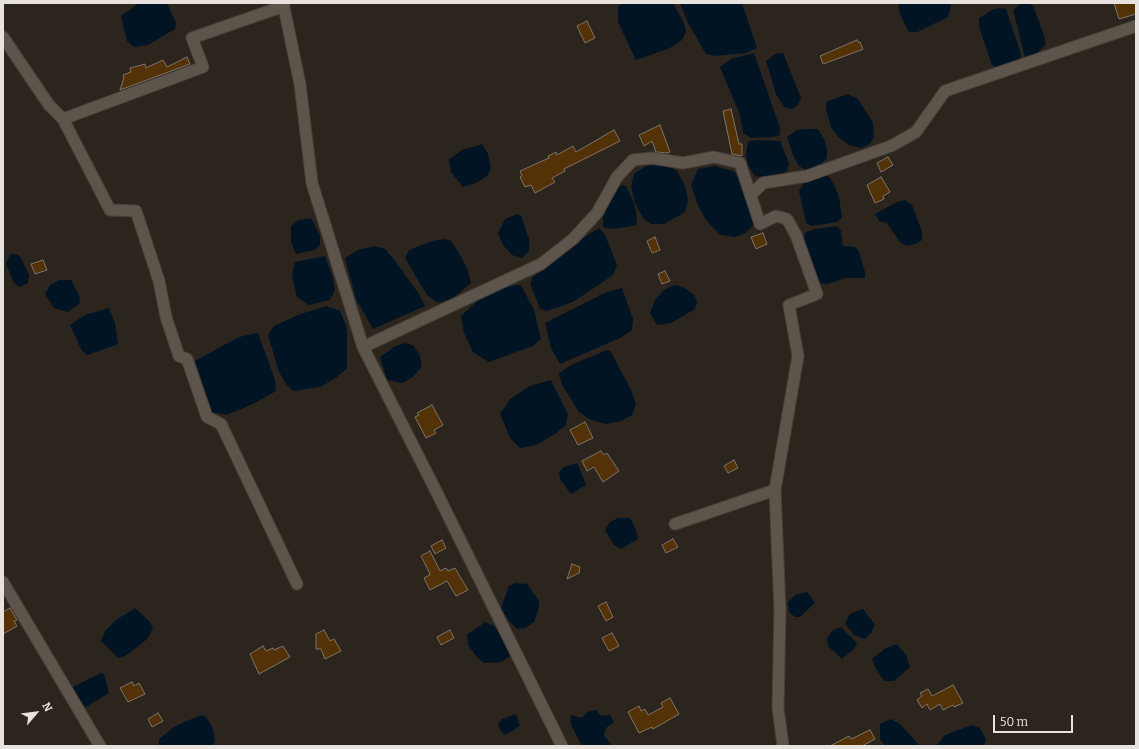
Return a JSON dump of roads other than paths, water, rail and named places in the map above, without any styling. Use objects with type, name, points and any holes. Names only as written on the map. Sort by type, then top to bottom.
[{"type":"street","points":[[64,119],[203,67],[192,38],[283,4],[300,84],[312,183],[363,347],[436,489],[562,746]]},
{"type":"street","points":[[751,196],[763,183],[807,176],[891,146],[916,132],[945,91],[1136,26]]},
{"type":"street","points":[[3,37],[49,105],[64,119],[110,210],[136,211],[159,281],[166,317],[179,356],[187,359],[207,417],[221,424],[297,584]]},
{"type":"street","points":[[363,347],[541,264],[573,239],[597,213],[618,177],[633,160],[652,158],[683,163],[714,157],[740,163],[760,224],[776,216],[787,219],[796,235],[817,294],[789,305],[798,356],[775,490],[780,609],[778,708],[783,746]]},
{"type":"street","points":[[675,524],[775,490]]},
{"type":"street","points":[[3,582],[100,746]]},
{"type":"water","points":[[139,3],[167,3],[176,23],[175,29],[148,45],[134,47],[127,41],[121,16]]},
{"type":"water","points":[[624,3],[673,3],[684,23],[686,32],[682,40],[670,48],[636,60],[618,22],[618,6]]},
{"type":"water","points":[[680,3],[742,3],[757,48],[746,53],[715,56],[706,54],[687,21]]},
{"type":"water","points":[[898,3],[950,3],[951,7],[948,17],[917,32],[909,32],[900,14]]},
{"type":"water","points":[[1028,3],[1033,6],[1046,44],[1034,56],[1025,57],[1013,10],[1020,4]]},
{"type":"water","points":[[999,8],[1006,9],[1021,54],[1020,59],[1010,65],[998,68],[992,65],[979,27],[979,18],[992,10]]},
{"type":"water","points":[[754,53],[780,128],[780,135],[773,137],[751,138],[743,133],[740,115],[720,67],[731,59]]},
{"type":"water","points":[[783,53],[801,98],[798,105],[792,109],[784,107],[776,94],[766,61],[775,54]]},
{"type":"water","points":[[848,94],[858,99],[873,123],[874,137],[870,144],[861,148],[849,145],[838,137],[831,127],[826,109],[826,102]]},
{"type":"water","points":[[818,129],[825,141],[827,158],[822,163],[806,170],[799,166],[793,155],[787,137],[797,130]]},
{"type":"water","points":[[756,140],[780,141],[789,163],[787,171],[778,176],[763,178],[755,176],[748,165],[746,154],[748,142]]},
{"type":"water","points":[[482,144],[488,154],[491,169],[487,176],[476,183],[463,187],[451,172],[449,159],[462,150]]},
{"type":"water","points":[[659,165],[671,167],[677,171],[685,186],[688,200],[685,212],[664,224],[651,224],[643,218],[635,203],[631,187],[634,174],[646,166]]},
{"type":"water","points":[[715,166],[735,172],[747,201],[754,224],[746,233],[735,237],[720,235],[706,220],[697,203],[691,185],[698,169]]},
{"type":"water","points":[[826,175],[830,178],[839,197],[842,218],[837,222],[811,226],[806,223],[799,191],[805,182],[816,177]]},
{"type":"water","points":[[621,185],[626,186],[634,203],[637,225],[613,229],[603,227],[603,217],[615,192]]},
{"type":"water","points":[[905,200],[912,205],[922,232],[922,240],[916,244],[906,246],[900,242],[887,223],[879,221],[875,214],[897,202]]},
{"type":"water","points":[[517,214],[521,216],[529,239],[529,251],[522,258],[512,255],[503,245],[498,233],[505,219]]},
{"type":"water","points":[[311,218],[320,235],[320,245],[315,250],[296,254],[291,242],[291,226],[299,220]]},
{"type":"water","points":[[837,226],[841,231],[843,246],[855,247],[859,252],[865,272],[865,278],[845,278],[828,284],[817,283],[802,244],[806,232],[815,229]]},
{"type":"water","points":[[599,228],[605,235],[617,265],[613,275],[573,302],[547,311],[540,309],[530,283],[533,277],[586,236]]},
{"type":"water","points":[[445,239],[451,241],[459,253],[467,268],[471,283],[453,298],[438,303],[427,295],[405,258],[409,250],[432,241]]},
{"type":"water","points":[[374,246],[385,249],[419,294],[425,306],[373,329],[356,299],[345,258],[358,250]]},
{"type":"water","points":[[15,254],[20,256],[29,275],[28,283],[20,287],[14,283],[6,264],[10,255]]},
{"type":"water","points":[[325,256],[333,278],[335,290],[330,300],[309,305],[297,297],[292,275],[295,262]]},
{"type":"water","points":[[59,280],[71,280],[79,295],[80,303],[68,312],[54,308],[45,294],[50,285]]},
{"type":"water","points":[[515,285],[521,285],[534,310],[541,339],[533,346],[489,362],[473,352],[464,333],[461,316],[486,293]]},
{"type":"water","points":[[674,285],[683,287],[694,295],[697,301],[695,309],[671,323],[657,325],[650,313],[655,300],[664,290]]},
{"type":"water","points":[[622,288],[633,319],[632,330],[620,338],[560,364],[551,348],[545,323],[607,292]]},
{"type":"water","points":[[326,306],[340,311],[347,328],[347,368],[336,378],[320,387],[293,391],[286,384],[279,372],[268,335],[274,326],[298,315]]},
{"type":"water","points":[[109,308],[115,323],[118,344],[88,355],[82,351],[70,325],[85,315]]},
{"type":"water","points":[[258,333],[275,380],[276,391],[255,403],[227,415],[212,412],[195,361],[239,337]]},
{"type":"water","points":[[404,343],[413,345],[420,356],[422,366],[413,377],[402,383],[387,380],[380,357],[394,347]]},
{"type":"water","points":[[607,350],[611,352],[632,392],[636,404],[632,415],[621,421],[606,424],[589,419],[579,412],[562,385],[559,373],[573,364]]},
{"type":"water","points":[[551,380],[568,414],[566,425],[555,434],[536,445],[520,448],[510,438],[500,414],[510,399],[530,386]]},
{"type":"water","points":[[577,463],[586,485],[571,494],[560,479],[559,472],[564,467]]},
{"type":"water","points":[[618,518],[630,518],[637,532],[638,539],[621,549],[614,545],[605,530],[610,522]]},
{"type":"water","points":[[515,583],[527,584],[539,601],[539,608],[534,622],[525,628],[517,629],[508,620],[501,608],[509,586]]},
{"type":"water","points":[[807,592],[815,603],[800,617],[795,617],[789,612],[788,602],[795,595]]},
{"type":"water","points":[[135,608],[150,622],[153,629],[147,639],[125,656],[118,658],[101,641],[106,630],[116,620]]},
{"type":"water","points":[[863,609],[875,625],[871,633],[865,639],[854,635],[845,623],[850,614]]},
{"type":"water","points":[[485,622],[494,626],[510,647],[511,655],[502,662],[484,663],[476,656],[468,645],[467,635]]},
{"type":"water","points":[[841,627],[857,643],[855,648],[842,659],[828,646],[827,638],[833,630]]},
{"type":"water","points":[[897,644],[906,655],[910,667],[894,681],[884,681],[876,669],[872,659],[886,648]]},
{"type":"water","points":[[101,673],[104,674],[109,693],[84,708],[71,688]]},
{"type":"water","points":[[596,710],[601,716],[610,715],[614,722],[606,728],[604,735],[612,746],[582,746],[572,727],[570,718],[571,715],[582,718],[587,712]]},
{"type":"water","points":[[516,714],[520,726],[505,735],[498,725],[502,719]]},
{"type":"water","points":[[202,715],[207,718],[213,729],[215,742],[212,746],[159,746],[159,739],[173,728]]},
{"type":"water","points":[[891,719],[900,724],[920,746],[885,746],[880,739],[880,724]]},
{"type":"water","points":[[971,725],[980,728],[986,739],[984,746],[936,746],[945,735]]}]
